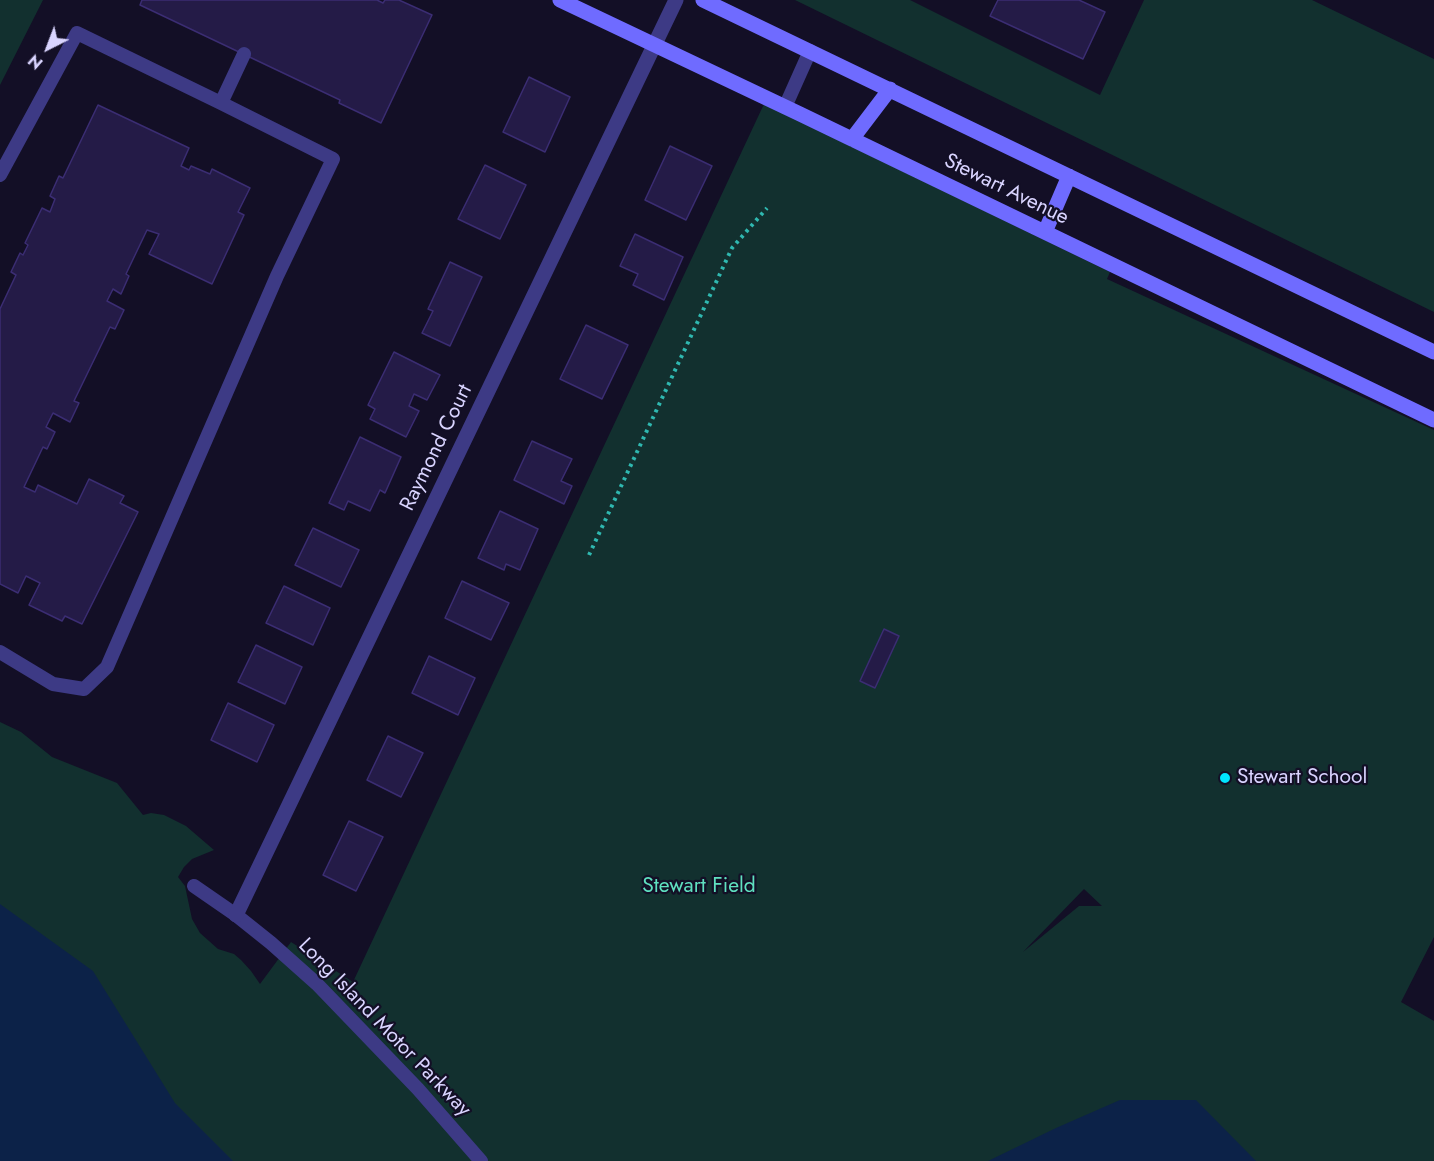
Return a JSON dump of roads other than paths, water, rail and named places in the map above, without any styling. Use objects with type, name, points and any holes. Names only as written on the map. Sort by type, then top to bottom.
[{"type":"main road","name":"Stewart Avenue","points":[[560,0],[1434,420]]},
{"type":"main road","name":"Stewart Avenue","points":[[703,0],[1434,352]]},
{"type":"main road","points":[[852,139],[890,89]]},
{"type":"main road","points":[[1045,232],[1069,176]]},
{"type":"street","name":"Raymond Court","points":[[236,915],[676,0]]},
{"type":"lane","points":[[0,175],[77,33],[333,159],[277,276],[107,667],[84,689],[53,684],[0,652]]},
{"type":"lane","points":[[785,107],[810,51]]},
{"type":"lane","points":[[221,103],[244,54]]},
{"type":"lane","name":"Long Island Motor Parkway","points":[[194,886],[236,915],[317,984],[418,1089],[480,1161]]},
{"type":"water","points":[[0,904],[93,971],[175,1103],[233,1161],[0,1161]]},
{"type":"water","points":[[1120,1100],[1196,1100],[1256,1161],[988,1161]]},
{"type":"place","name":"Stewart School","points":[[1225,778]]},
{"type":"park label","name":"Stewart Field","points":[[699,887]]}]
